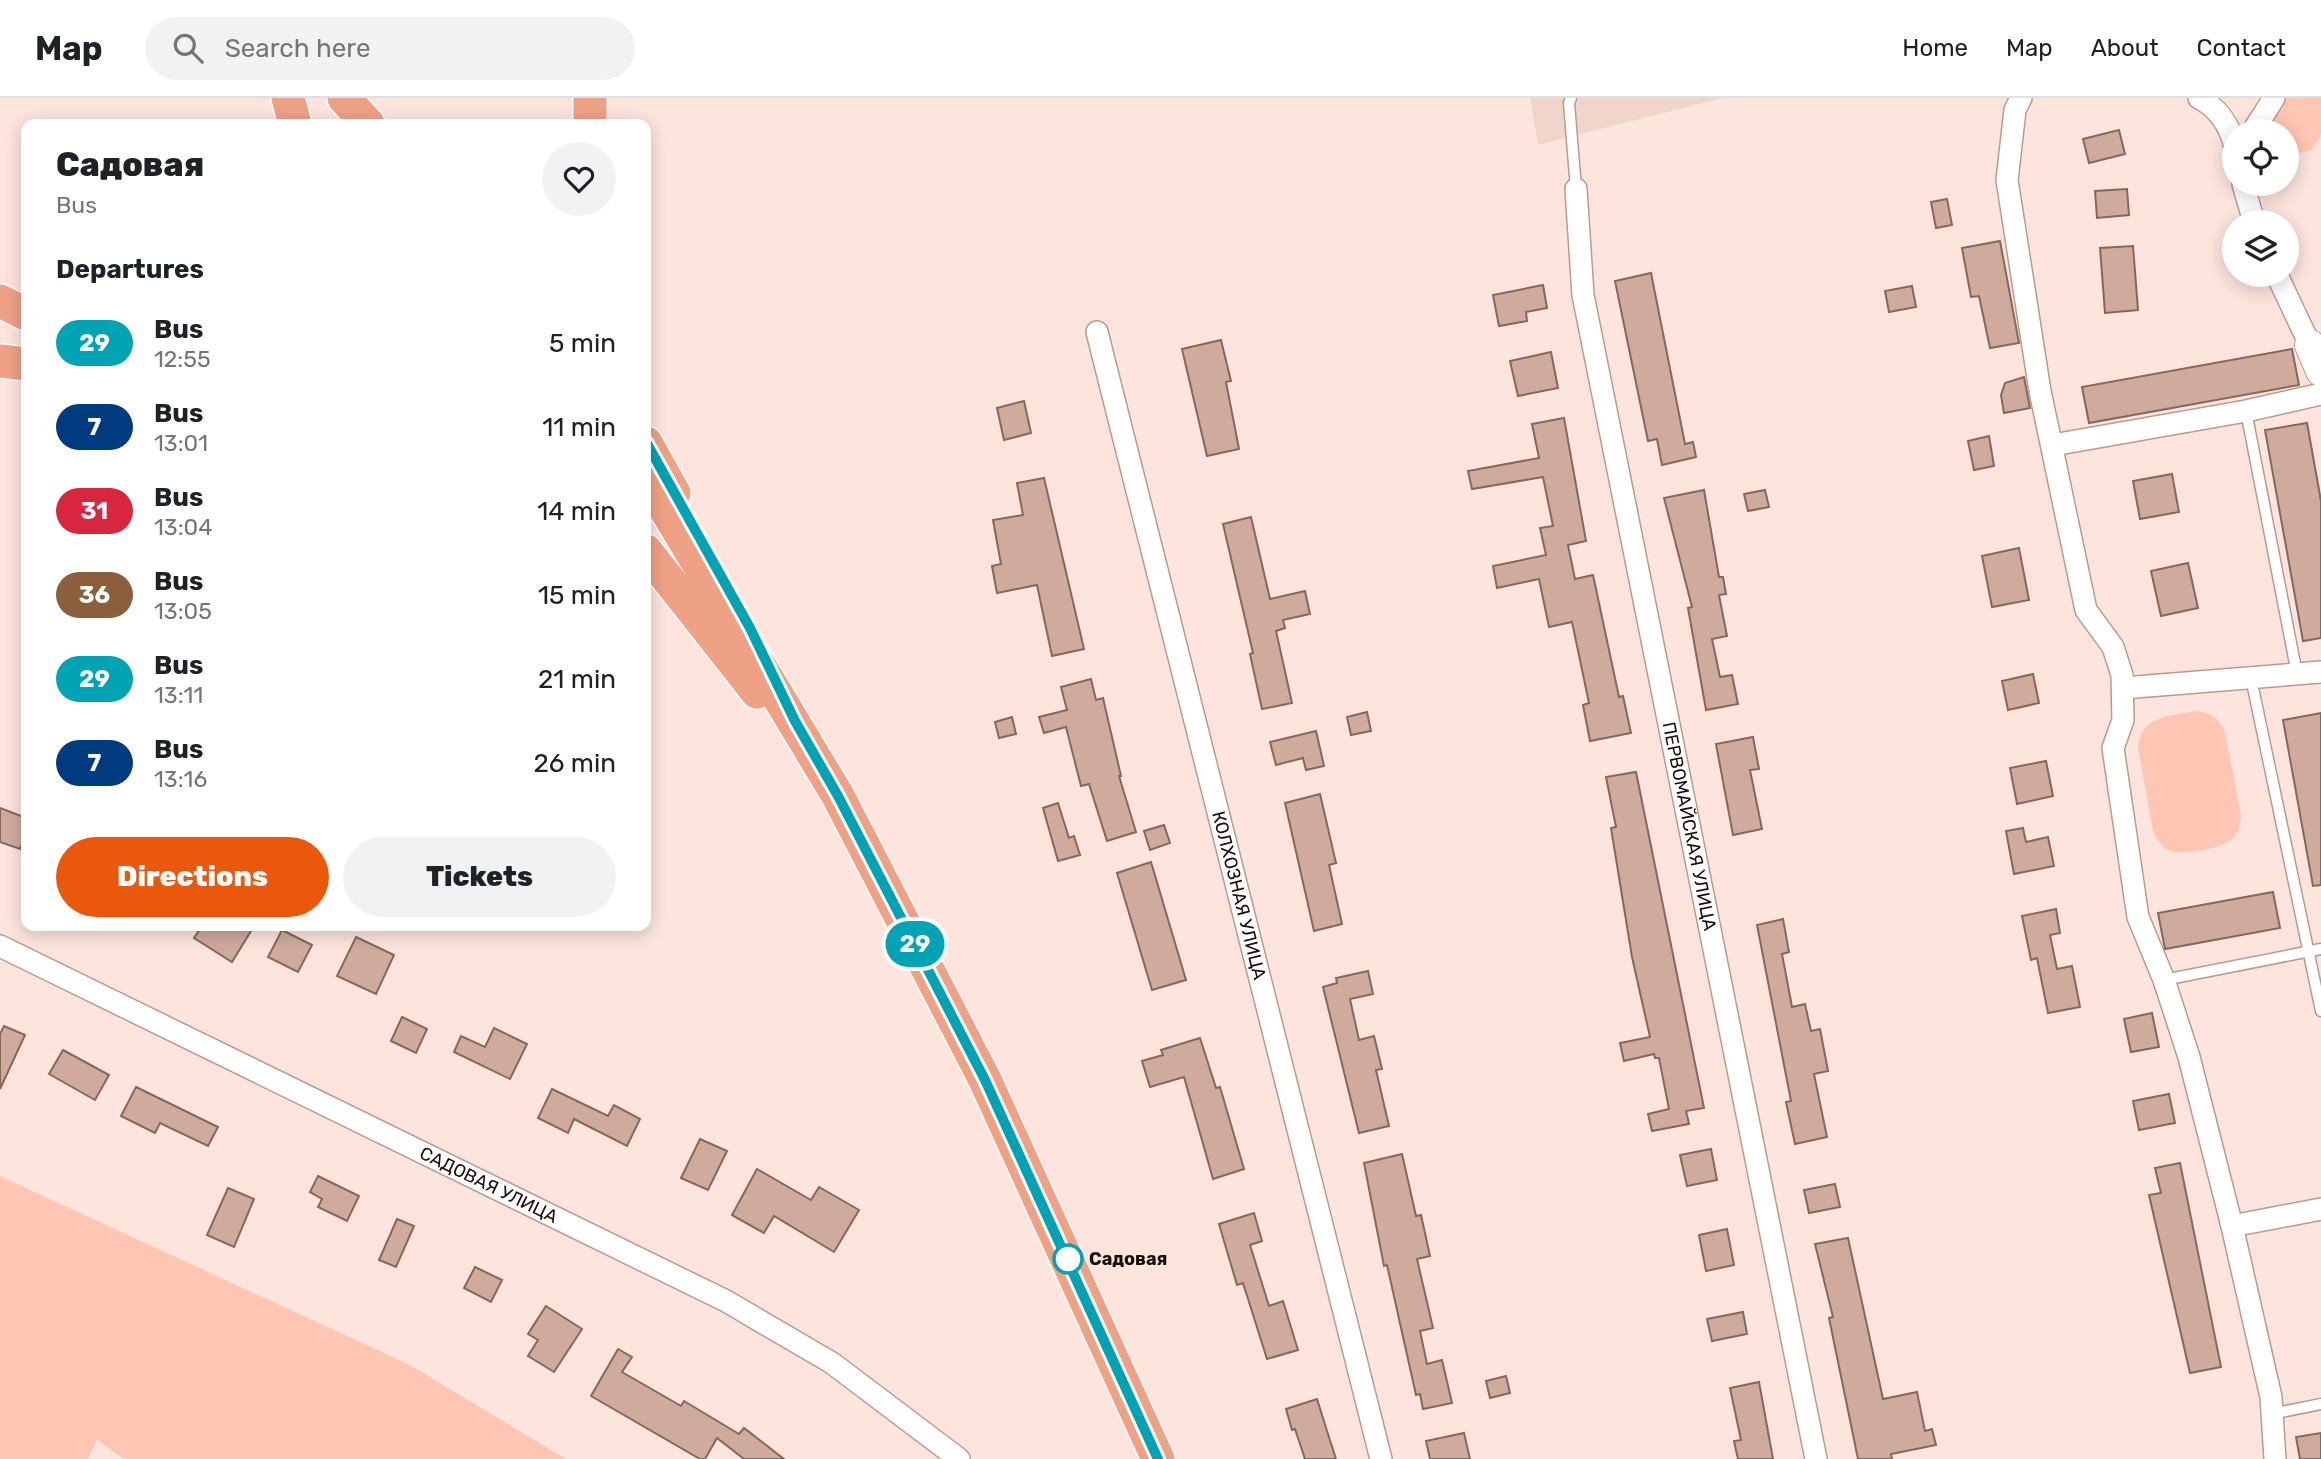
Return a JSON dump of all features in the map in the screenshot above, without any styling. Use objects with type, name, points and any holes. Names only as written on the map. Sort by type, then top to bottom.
[{"type":"main road","points":[[288,98],[294,119]]},
{"type":"main road","points":[[344,98],[363,119]]},
{"type":"main road","points":[[590,98],[590,119]]},
{"type":"main road","points":[[0,301],[21,312]]},
{"type":"main road","points":[[0,361],[21,363]]},
{"type":"main road","points":[[651,452],[750,628],[795,721]]},
{"type":"main road","points":[[651,485],[838,796],[985,1080],[1158,1459]]},
{"type":"main road","points":[[651,557],[838,796]]},
{"type":"street","points":[[2021,98],[2015,110],[2007,180],[2040,391],[2086,610],[2112,647],[2123,688],[2123,719],[2113,748],[2138,917],[2164,980],[2189,1057],[2232,1226],[2271,1397],[2275,1459]]},
{"type":"street","points":[[2199,98],[2213,106],[2222,119]]},
{"type":"street","points":[[2261,119],[2274,98]]},
{"type":"street","name":"ПЕРВОМАЙСКАЯ УЛИЦА","points":[[1576,189],[1583,295],[1816,1459]]},
{"type":"street","points":[[2283,287],[2317,353]]},
{"type":"street","name":"КОЛХОЗНАЯ УЛИЦА","points":[[1097,332],[1381,1459]]},
{"type":"street","points":[[2053,445],[2246,411],[2321,394]]},
{"type":"street","points":[[2123,688],[2321,672]]},
{"type":"street","name":"САДОВАЯ УЛИЦА","points":[[0,946],[726,1301],[832,1363],[959,1459]]},
{"type":"street","points":[[2232,1226],[2321,1209]]},
{"type":"lane","points":[[1571,98],[1576,189]]},
{"type":"lane","points":[[2246,411],[2297,674]]},
{"type":"lane","points":[[2251,678],[2315,950],[2321,1012]]},
{"type":"lane","points":[[2164,980],[2315,950]]},
{"type":"lane","points":[[2271,1414],[2321,1404]]},
{"type":"shaded area","points":[[1530,98],[1722,98],[1538,145]]},
{"type":"shaded area","points":[[2280,98],[2321,98],[2321,135],[2312,150],[2299,153],[2299,119],[2268,119]]},
{"type":"shaded area","points":[[2195,711],[2214,717],[2225,732],[2241,819],[2236,835],[2226,843],[2202,850],[2177,852],[2162,846],[2153,831],[2138,748],[2140,737],[2150,724],[2166,716]]},
{"type":"shaded area","points":[[0,1176],[410,1365],[566,1459],[124,1459],[97,1440],[88,1459],[0,1459]]},
{"type":"building","points":[[2119,130],[2125,154],[2089,163],[2083,139]]},
{"type":"building","points":[[2127,189],[2129,215],[2097,218],[2095,191]]},
{"type":"building","points":[[1947,199],[1952,225],[1936,228],[1931,202]]},
{"type":"building","points":[[2000,241],[2019,343],[1990,348],[1979,296],[1971,297],[1962,248]]},
{"type":"building","points":[[2133,246],[2138,310],[2105,313],[2100,248]]},
{"type":"building","points":[[1651,273],[1685,444],[1693,442],[1696,457],[1662,465],[1657,439],[1648,441],[1615,281]]},
{"type":"building","points":[[1543,285],[1547,308],[1526,312],[1527,321],[1499,326],[1493,295]]},
{"type":"building","points":[[1912,286],[1916,307],[1889,312],[1885,291]]},
{"type":"building","points":[[1221,340],[1231,381],[1226,382],[1239,449],[1207,456],[1182,349]]},
{"type":"building","points":[[2292,349],[2299,385],[2089,423],[2082,387]]},
{"type":"building","points":[[1551,352],[1558,388],[1518,396],[1510,361]]},
{"type":"building","points":[[2024,377],[2030,408],[2004,413],[2001,395],[2005,383]]},
{"type":"building","points":[[1024,401],[1031,433],[1004,440],[997,408]]},
{"type":"building","points":[[1564,418],[1586,541],[1568,545],[1575,579],[1593,575],[1619,697],[1623,696],[1631,733],[1590,741],[1583,705],[1589,703],[1572,622],[1549,627],[1539,579],[1497,588],[1493,566],[1546,555],[1540,528],[1553,526],[1543,477],[1472,489],[1468,471],[1539,458],[1532,424]]},
{"type":"building","points":[[2307,423],[2321,501],[2321,638],[2303,641],[2265,430]]},
{"type":"building","points":[[1989,436],[1994,466],[1974,470],[1968,441]]},
{"type":"building","points":[[2172,474],[2179,512],[2140,519],[2133,481]]},
{"type":"building","points":[[1044,478],[1084,649],[1052,656],[1037,585],[997,593],[992,566],[1001,564],[993,520],[1023,515],[1017,483]]},
{"type":"building","points":[[1704,490],[1719,577],[1723,577],[1726,594],[1719,595],[1727,636],[1712,639],[1720,677],[1732,675],[1738,704],[1706,710],[1688,608],[1692,607],[1664,498]]},
{"type":"building","points":[[1765,490],[1769,507],[1748,511],[1744,494]]},
{"type":"building","points":[[1251,517],[1270,599],[1305,591],[1310,614],[1283,620],[1285,628],[1276,631],[1292,703],[1262,709],[1250,654],[1253,653],[1223,524]]},
{"type":"building","points":[[2019,548],[2029,600],[1992,607],[1982,556]]},
{"type":"building","points":[[2188,563],[2198,608],[2161,616],[2151,571]]},
{"type":"building","points":[[2033,674],[2039,703],[2008,710],[2002,681]]},
{"type":"building","points":[[1091,679],[1096,700],[1103,698],[1119,776],[1136,832],[1107,841],[1089,784],[1081,786],[1066,727],[1044,733],[1039,717],[1067,710],[1061,687]]},
{"type":"building","points":[[1367,712],[1371,731],[1351,735],[1347,717]]},
{"type":"building","points":[[2321,713],[2321,885],[2313,886],[2283,720]]},
{"type":"building","points":[[1012,717],[1016,734],[999,738],[995,722]]},
{"type":"building","points":[[1316,731],[1324,766],[1306,770],[1303,758],[1276,765],[1270,742]]},
{"type":"building","points":[[1753,737],[1759,769],[1750,770],[1762,829],[1733,835],[1716,744]]},
{"type":"building","points":[[2046,761],[2053,796],[2017,804],[2010,768]]},
{"type":"building","points":[[1636,772],[1704,1108],[1686,1111],[1689,1124],[1652,1131],[1648,1114],[1669,1109],[1659,1058],[1655,1058],[1654,1054],[1624,1061],[1620,1043],[1650,1037],[1632,957],[1611,828],[1616,827],[1606,777]]},
{"type":"building","points":[[1320,794],[1336,863],[1329,865],[1342,924],[1314,931],[1285,803]]},
{"type":"building","points":[[1058,803],[1069,838],[1074,836],[1080,855],[1058,861],[1043,808]]},
{"type":"building","points":[[0,808],[21,816],[21,846],[20,849],[0,842]]},
{"type":"building","points":[[1164,825],[1170,843],[1150,850],[1144,831]]},
{"type":"building","points":[[2023,828],[2026,842],[2048,837],[2054,866],[2014,874],[2006,831]]},
{"type":"building","points":[[1151,862],[1186,980],[1152,990],[1117,873]]},
{"type":"building","points":[[2273,892],[2280,928],[2165,949],[2158,913]]},
{"type":"building","points":[[2056,909],[2060,933],[2050,935],[2057,969],[2072,966],[2080,1007],[2048,1013],[2037,958],[2031,960],[2022,916]]},
{"type":"building","points":[[1783,919],[1789,952],[1782,954],[1792,1007],[1805,1004],[1811,1031],[1820,1029],[1828,1071],[1814,1074],[1827,1137],[1795,1144],[1786,1102],[1791,1101],[1757,925]]},
{"type":"building","points":[[199,931],[251,931],[232,962],[194,938]]},
{"type":"building","points":[[281,931],[312,945],[298,972],[268,957]]},
{"type":"building","points":[[356,937],[394,955],[376,994],[337,976]]},
{"type":"building","points":[[1368,971],[1373,994],[1350,999],[1359,1040],[1374,1036],[1382,1069],[1376,1070],[1389,1126],[1359,1133],[1323,987],[1337,983],[1336,978]]},
{"type":"building","points":[[2152,1013],[2159,1047],[2131,1052],[2124,1019]]},
{"type":"building","points":[[402,1017],[427,1029],[416,1053],[391,1041]]},
{"type":"building","points":[[4,1026],[25,1035],[0,1089],[0,1034]]},
{"type":"building","points":[[494,1028],[527,1044],[510,1079],[454,1052],[461,1036],[485,1047]]},
{"type":"building","points":[[1200,1038],[1216,1088],[1220,1087],[1244,1169],[1213,1179],[1184,1077],[1150,1087],[1142,1061],[1163,1055],[1161,1050]]},
{"type":"building","points":[[63,1050],[109,1075],[95,1100],[49,1074]]},
{"type":"building","points":[[136,1087],[218,1127],[208,1146],[160,1123],[155,1133],[121,1116]]},
{"type":"building","points":[[552,1089],[608,1116],[614,1105],[640,1119],[627,1146],[574,1119],[568,1133],[538,1118]]},
{"type":"building","points":[[2169,1094],[2175,1123],[2139,1130],[2133,1101]]},
{"type":"building","points":[[700,1139],[727,1151],[708,1190],[681,1178]]},
{"type":"building","points":[[1711,1149],[1717,1180],[1687,1186],[1680,1155]]},
{"type":"building","points":[[1402,1154],[1416,1216],[1421,1215],[1430,1256],[1417,1259],[1433,1328],[1420,1331],[1427,1364],[1442,1360],[1452,1403],[1423,1409],[1420,1394],[1416,1395],[1387,1265],[1384,1266],[1364,1163]]},
{"type":"building","points":[[2180,1163],[2221,1367],[2190,1373],[2149,1195],[2161,1193],[2155,1168]]},
{"type":"building","points":[[757,1169],[811,1200],[819,1187],[859,1210],[834,1252],[774,1216],[764,1233],[732,1215]]},
{"type":"building","points":[[318,1176],[359,1196],[347,1221],[318,1207],[322,1199],[310,1192]]},
{"type":"building","points":[[1835,1184],[1840,1207],[1809,1213],[1804,1190]]},
{"type":"building","points":[[228,1188],[254,1199],[234,1247],[207,1235]]},
{"type":"building","points":[[1254,1213],[1262,1241],[1250,1245],[1269,1306],[1283,1301],[1298,1350],[1267,1359],[1243,1283],[1237,1285],[1219,1224]]},
{"type":"building","points":[[397,1219],[414,1226],[396,1267],[379,1260]]},
{"type":"building","points":[[1727,1229],[1734,1265],[1706,1271],[1699,1235]]},
{"type":"building","points":[[1848,1238],[1883,1399],[1917,1392],[1925,1431],[1932,1429],[1936,1445],[1891,1454],[1892,1459],[1858,1459],[1829,1318],[1833,1317],[1815,1244]]},
{"type":"building","points":[[475,1267],[502,1280],[491,1302],[464,1288]]},
{"type":"building","points":[[546,1306],[582,1329],[554,1372],[528,1356],[538,1340],[528,1334]]},
{"type":"building","points":[[1743,1312],[1747,1334],[1712,1341],[1707,1319]]},
{"type":"building","points":[[618,1349],[632,1357],[622,1372],[681,1406],[684,1401],[739,1434],[744,1428],[784,1459],[744,1459],[717,1438],[705,1459],[700,1459],[591,1396]]},
{"type":"building","points":[[1506,1376],[1510,1393],[1490,1398],[1486,1381]]},
{"type":"building","points":[[1759,1382],[1773,1459],[1738,1459],[1734,1441],[1741,1440],[1730,1388]]},
{"type":"building","points":[[1317,1399],[1336,1459],[1305,1459],[1295,1429],[1292,1430],[1286,1409]]},
{"type":"building","points":[[1464,1433],[1470,1459],[1430,1459],[1426,1441]]},
{"type":"building","points":[[2321,1433],[2321,1459],[2300,1459],[2296,1437]]},
{"type":"bus line","name":"29","points":[[651,451],[750,628],[795,721],[838,796],[985,1080],[1158,1459]]},
{"type":"place","name":"Садовая","points":[[1068,1259]]}]
